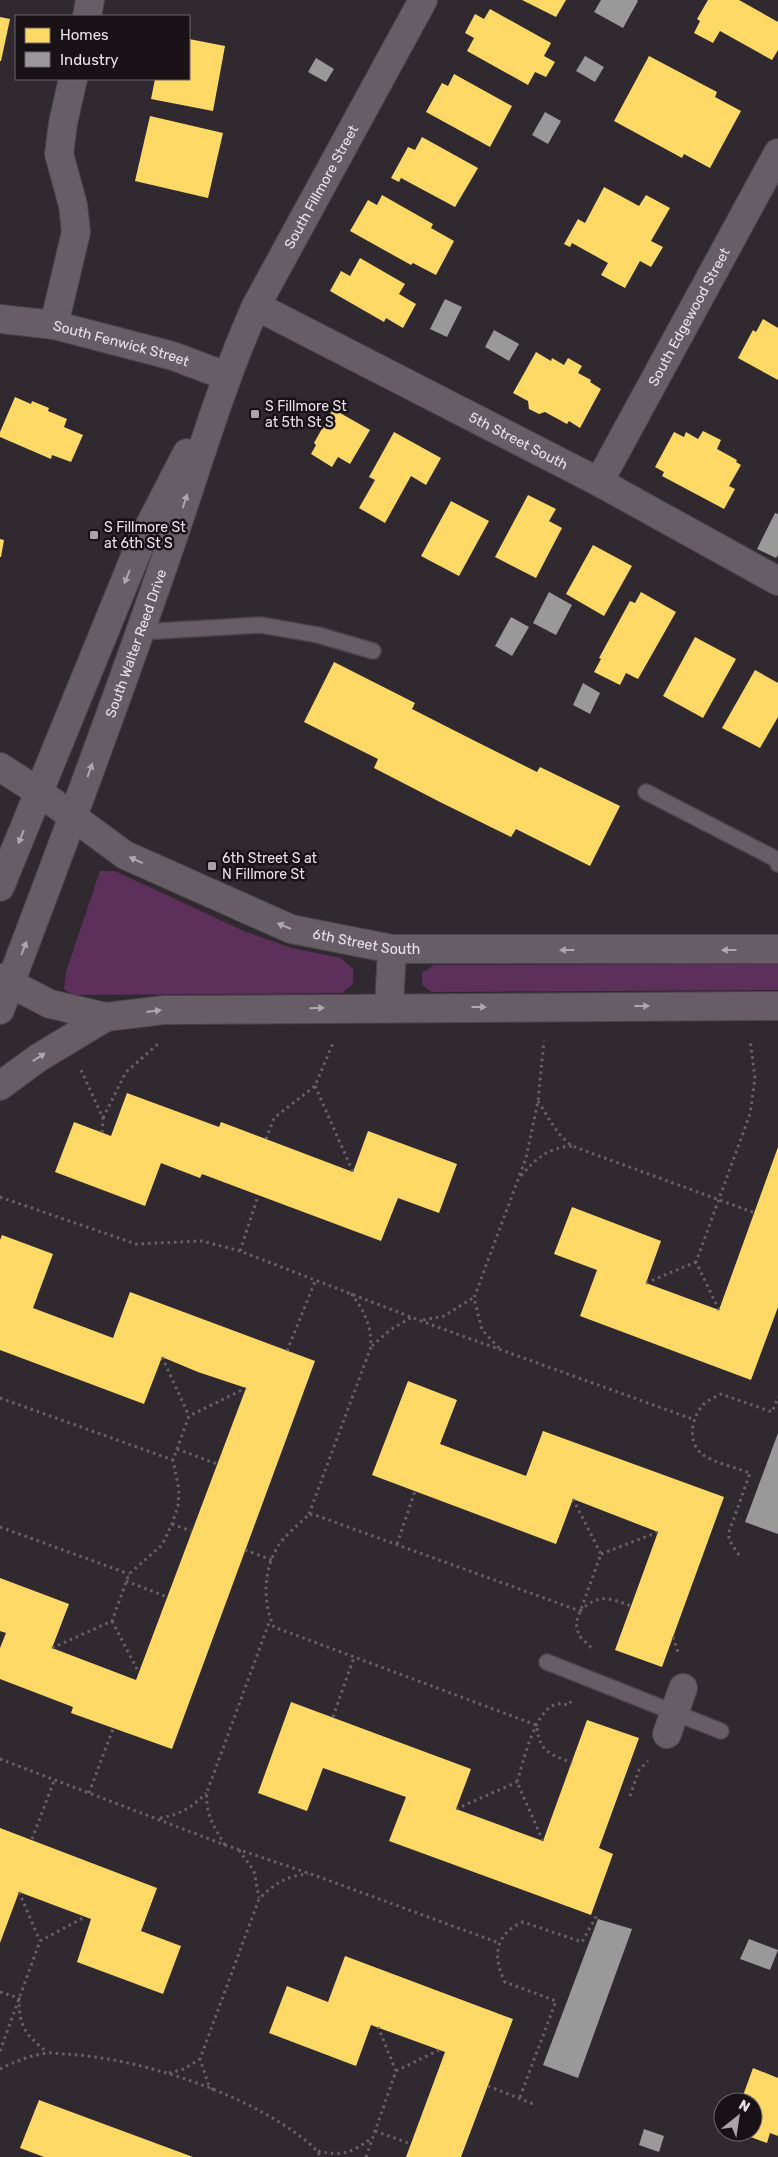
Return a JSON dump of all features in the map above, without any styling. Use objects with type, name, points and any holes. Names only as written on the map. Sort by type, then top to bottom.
[{"type":"street","points":[[87,15],[90,0]]},
{"type":"street","name":"South Fillmore Street","points":[[226,376],[256,306],[423,0]]},
{"type":"street","name":"South Fenwick Street","points":[[73,80],[59,154],[73,205],[76,232],[54,325],[173,356],[226,376]]},
{"type":"street","name":"South Edgewood Street","points":[[598,482],[778,153]]},
{"type":"street","name":"5th Street South","points":[[256,306],[598,482],[778,581]]},
{"type":"street","points":[[0,319],[54,325]]},
{"type":"street","points":[[0,887],[142,542],[226,376]]},
{"type":"street","name":"South Walter Reed Drive","points":[[0,1010],[5,980],[74,816],[140,632],[226,376]]},
{"type":"street","name":"6th Street South","points":[[0,767],[74,816],[125,855],[291,929],[392,949],[778,949]]},
{"type":"street","points":[[389,1007],[392,949]]},
{"type":"street","points":[[5,980],[50,1004],[106,1017],[164,1010],[389,1007],[778,1006]]},
{"type":"street","points":[[0,1086],[38,1058],[106,1017]]},
{"type":"lane","points":[[140,632],[261,625],[318,635],[374,651]]},
{"type":"lane","points":[[646,792],[776,859],[778,864]]},
{"type":"lane","points":[[547,1662],[721,1731]]},
{"type":"path","points":[[719,1310],[696,1262],[750,1114],[755,1078],[750,1039]]},
{"type":"path","points":[[502,1350],[482,1330],[474,1298],[529,1145],[538,1101],[544,1040]]},
{"type":"path","points":[[266,1139],[274,1118],[315,1086],[333,1043]]},
{"type":"path","points":[[102,1133],[103,1118],[126,1072],[158,1044]]},
{"type":"path","points":[[79,1064],[103,1118]]},
{"type":"path","points":[[315,1086],[353,1172]]},
{"type":"path","points":[[538,1101],[553,1127],[572,1146],[755,1213]]},
{"type":"path","points":[[518,1179],[540,1156],[551,1150],[572,1146]]},
{"type":"path","points":[[240,1251],[258,1196]]},
{"type":"path","points":[[0,1197],[136,1244],[202,1241],[240,1251],[421,1321],[695,1420]]},
{"type":"path","points":[[646,1283],[696,1262]]},
{"type":"path","points":[[287,1351],[316,1279]]},
{"type":"path","points":[[349,1292],[364,1313],[369,1325],[371,1347],[310,1514],[277,1548],[266,1576],[270,1620],[274,1628],[536,1724]]},
{"type":"path","points":[[421,1321],[444,1316],[474,1298]]},
{"type":"path","points":[[371,1347],[390,1330],[412,1317]]},
{"type":"path","points":[[162,1357],[189,1416]]},
{"type":"path","points":[[52,1648],[112,1621],[129,1574],[162,1545],[172,1524],[178,1506],[173,1460],[189,1416],[246,1388]]},
{"type":"path","points":[[739,1555],[729,1540],[729,1532],[750,1473],[703,1455],[692,1440],[695,1420],[705,1403],[721,1394],[772,1412],[778,1397]]},
{"type":"path","points":[[0,1398],[173,1460]]},
{"type":"path","points":[[177,1449],[216,1464]]},
{"type":"path","points":[[396,1544],[415,1491]]},
{"type":"path","points":[[573,1499],[601,1554],[580,1611]]},
{"type":"path","points":[[310,1514],[580,1611]]},
{"type":"path","points":[[172,1524],[192,1531]]},
{"type":"path","points":[[0,1527],[129,1574]]},
{"type":"path","points":[[601,1554],[658,1532]]},
{"type":"path","points":[[246,1550],[272,1560]]},
{"type":"path","points":[[126,1581],[167,1596]]},
{"type":"path","points":[[580,1611],[587,1605],[600,1599],[608,1598],[631,1606]]},
{"type":"path","points":[[225,1845],[214,1828],[206,1809],[207,1792],[270,1620]]},
{"type":"path","points":[[112,1621],[139,1673]]},
{"type":"path","points":[[333,1717],[354,1657]]},
{"type":"path","points":[[536,1724],[538,1739],[542,1747],[548,1752],[572,1763]]},
{"type":"path","points":[[536,1724],[517,1782],[543,1841]]},
{"type":"path","points":[[88,1793],[113,1728]]},
{"type":"path","points":[[630,1796],[639,1770],[651,1757]]},
{"type":"path","points":[[0,1759],[54,1781],[159,1818],[225,1845],[311,1874],[499,1943]]},
{"type":"path","points":[[32,1839],[54,1781]]},
{"type":"path","points":[[456,1809],[517,1782]]},
{"type":"path","points":[[159,1818],[181,1813],[207,1792]]},
{"type":"path","points":[[238,1849],[254,1870],[259,1899]]},
{"type":"path","points":[[168,2074],[184,2069],[200,2059],[259,1899],[282,1879],[311,1874]]},
{"type":"path","points":[[19,1892],[40,1941]]},
{"type":"path","points":[[520,2097],[556,2000],[505,1982],[497,1963],[499,1943],[504,1933],[523,1922],[582,1942],[597,1915]]},
{"type":"path","points":[[0,2051],[40,1941],[85,1917]]},
{"type":"path","points":[[0,1992],[19,1998]]},
{"type":"path","points":[[19,1998],[19,2017],[24,2030],[29,2038],[48,2052]]},
{"type":"path","points":[[366,2157],[396,2071],[378,2028]]},
{"type":"path","points":[[396,2071],[439,2050]]},
{"type":"path","points":[[0,2069],[48,2052],[101,2058],[168,2074],[214,2091],[273,2118],[302,2137],[318,2151],[321,2157]]},
{"type":"path","points":[[200,2059],[208,2083],[214,2091]]},
{"type":"path","points":[[488,2086],[536,2104]]},
{"type":"path","points":[[375,2131],[411,2144]]},
{"type":"path","points":[[318,2151],[330,2155],[352,2152],[373,2137]]},
{"type":"shaded area","points":[[100,871],[115,871],[246,932],[292,948],[341,958],[353,969],[353,984],[342,993],[72,995],[64,989],[66,972]]},
{"type":"shaded area","points":[[778,964],[778,990],[432,992],[422,985],[422,973],[434,965]]},
{"type":"building: Homes","points":[[522,0],[566,0],[556,17]]},
{"type":"building: Homes","points":[[708,0],[739,0],[778,22],[778,50],[772,60],[720,31],[713,43],[694,33],[700,21],[697,19]]},
{"type":"building: Homes","points":[[490,9],[551,43],[544,56],[555,62],[546,77],[535,72],[528,85],[467,51],[474,38],[465,33],[475,14],[484,19]]},
{"type":"building: Homes","points":[[0,17],[10,19],[1,61],[0,61]]},
{"type":"building: Homes","points":[[190,39],[225,46],[213,111],[151,99],[155,80],[190,80]]},
{"type":"building: Homes","points":[[649,56],[717,92],[715,97],[741,111],[710,168],[684,154],[682,158],[614,121]]},
{"type":"building: Homes","points":[[454,74],[512,106],[490,147],[426,112],[442,83],[448,86]]},
{"type":"building: Homes","points":[[150,116],[223,133],[208,198],[135,181]]},
{"type":"building: Homes","points":[[422,137],[478,168],[455,207],[401,178],[399,182],[391,178],[408,147],[415,150]]},
{"type":"building: Homes","points":[[604,187],[639,206],[646,195],[670,208],[651,241],[663,247],[651,267],[640,261],[625,288],[601,275],[608,263],[572,243],[570,247],[564,244],[578,219],[585,223]]},
{"type":"building: Homes","points":[[382,195],[433,224],[431,228],[454,241],[436,275],[413,263],[411,265],[350,231],[368,200],[377,205]]},
{"type":"building: Homes","points":[[360,258],[405,284],[399,294],[416,304],[403,328],[386,318],[384,322],[330,291],[341,271],[350,276]]},
{"type":"building: Homes","points":[[763,319],[778,328],[778,380],[738,358],[753,330],[756,332]]},
{"type":"building: Homes","points":[[536,352],[551,361],[552,358],[564,365],[568,358],[582,366],[578,373],[591,380],[590,382],[601,389],[580,428],[569,421],[567,424],[545,412],[539,414],[529,409],[528,401],[513,393]]},
{"type":"building: Homes","points":[[15,397],[31,404],[32,401],[49,408],[48,411],[67,419],[64,427],[83,435],[71,462],[52,455],[51,459],[0,437],[0,432]]},
{"type":"building: Homes","points":[[333,409],[370,430],[350,464],[338,457],[332,467],[311,454],[316,445],[314,443]]},
{"type":"building: Homes","points":[[703,431],[721,440],[717,449],[737,460],[736,462],[741,465],[729,486],[735,489],[724,509],[662,476],[664,472],[655,467],[674,432],[684,437],[686,432],[698,439]]},
{"type":"building: Homes","points":[[394,432],[441,458],[426,485],[411,476],[385,523],[359,508],[375,480],[369,477]]},
{"type":"building: Homes","points":[[528,495],[556,509],[549,521],[562,528],[536,578],[495,557]]},
{"type":"building: Homes","points":[[451,501],[489,521],[459,576],[421,556]]},
{"type":"building: Homes","points":[[0,539],[4,540],[1,557],[0,557]]},
{"type":"building: Homes","points":[[593,545],[632,566],[604,616],[566,594]]},
{"type":"building: Homes","points":[[641,592],[676,612],[638,679],[626,673],[620,685],[594,672],[601,659],[599,658],[630,601],[635,603]]},
{"type":"building: Homes","points":[[695,637],[736,659],[703,718],[663,696]]},
{"type":"building: Homes","points":[[334,662],[415,703],[412,709],[473,740],[537,772],[540,767],[620,806],[590,866],[516,829],[511,837],[440,802],[374,768],[378,759],[304,722]]},
{"type":"building: Homes","points":[[755,670],[778,683],[778,717],[760,748],[722,728]]},
{"type":"building: Homes","points":[[127,1093],[219,1127],[221,1122],[353,1172],[368,1131],[457,1164],[439,1213],[398,1198],[381,1241],[202,1174],[200,1178],[161,1163],[145,1206],[55,1172],[74,1122],[111,1136]]},
{"type":"building: Homes","points":[[778,1147],[778,1307],[751,1380],[580,1316],[597,1270],[554,1254],[572,1207],[661,1241],[646,1283],[719,1310]]},
{"type":"building: Homes","points":[[2,1235],[53,1254],[33,1308],[113,1338],[130,1292],[315,1361],[172,1749],[71,1713],[73,1707],[0,1679],[0,1648],[6,1633],[0,1631],[0,1578],[69,1604],[52,1648],[136,1680],[246,1388],[198,1372],[162,1357],[144,1404],[0,1350],[0,1240]]},
{"type":"building: Homes","points":[[408,1381],[457,1400],[440,1444],[526,1476],[543,1431],[724,1497],[662,1667],[615,1650],[658,1532],[573,1499],[556,1544],[372,1475]]},
{"type":"building: Homes","points":[[291,1702],[471,1769],[456,1809],[543,1841],[587,1720],[639,1738],[599,1848],[613,1854],[591,1915],[389,1841],[406,1797],[323,1768],[307,1811],[258,1793]]},
{"type":"building: Homes","points":[[0,1828],[157,1888],[141,1931],[181,1946],[163,1994],[77,1962],[91,1919],[19,1892],[0,1943]]},
{"type":"building: Homes","points":[[345,1956],[513,2019],[461,2157],[406,2157],[445,2052],[371,2025],[356,2066],[269,2033],[287,1986],[328,2002]]},
{"type":"building: Homes","points":[[753,2068],[778,2078],[778,2136],[770,2133],[767,2143],[763,2142],[763,2092],[744,2092]]},
{"type":"building: Homes","points":[[39,2100],[193,2157],[44,2157],[20,2148]]},
{"type":"building: Industry","points":[[601,0],[638,1],[623,28],[594,12]]},
{"type":"building: Industry","points":[[585,56],[604,67],[595,82],[576,71]]},
{"type":"building: Industry","points":[[316,58],[334,69],[326,82],[308,72]]},
{"type":"building: Industry","points":[[545,112],[561,121],[548,144],[532,135]]},
{"type":"building: Industry","points":[[445,299],[462,307],[447,337],[430,329]]},
{"type":"building: Industry","points":[[494,330],[519,344],[509,361],[485,347]]},
{"type":"building: Industry","points":[[775,513],[778,514],[778,555],[776,558],[757,549]]},
{"type":"building: Industry","points":[[549,592],[572,605],[556,635],[533,623]]},
{"type":"building: Industry","points":[[511,617],[529,627],[512,656],[495,646]]},
{"type":"building: Industry","points":[[583,683],[600,693],[590,714],[573,705]]},
{"type":"building: Industry","points":[[778,1433],[778,1534],[745,1522]]},
{"type":"building: Industry","points":[[598,1919],[632,1929],[578,2078],[543,2065]]},
{"type":"building: Industry","points":[[749,1939],[778,1950],[770,1970],[740,1959]]},
{"type":"building: Industry","points":[[644,2129],[664,2136],[659,2152],[639,2145]]},
{"type":"place","name":"S Fillmore St at 5th St S","points":[[255,414]]},
{"type":"place","name":"S Fillmore St at 6th St S","points":[[94,535]]},
{"type":"place","name":"6th Street S at N Fillmore St","points":[[212,866]]}]
